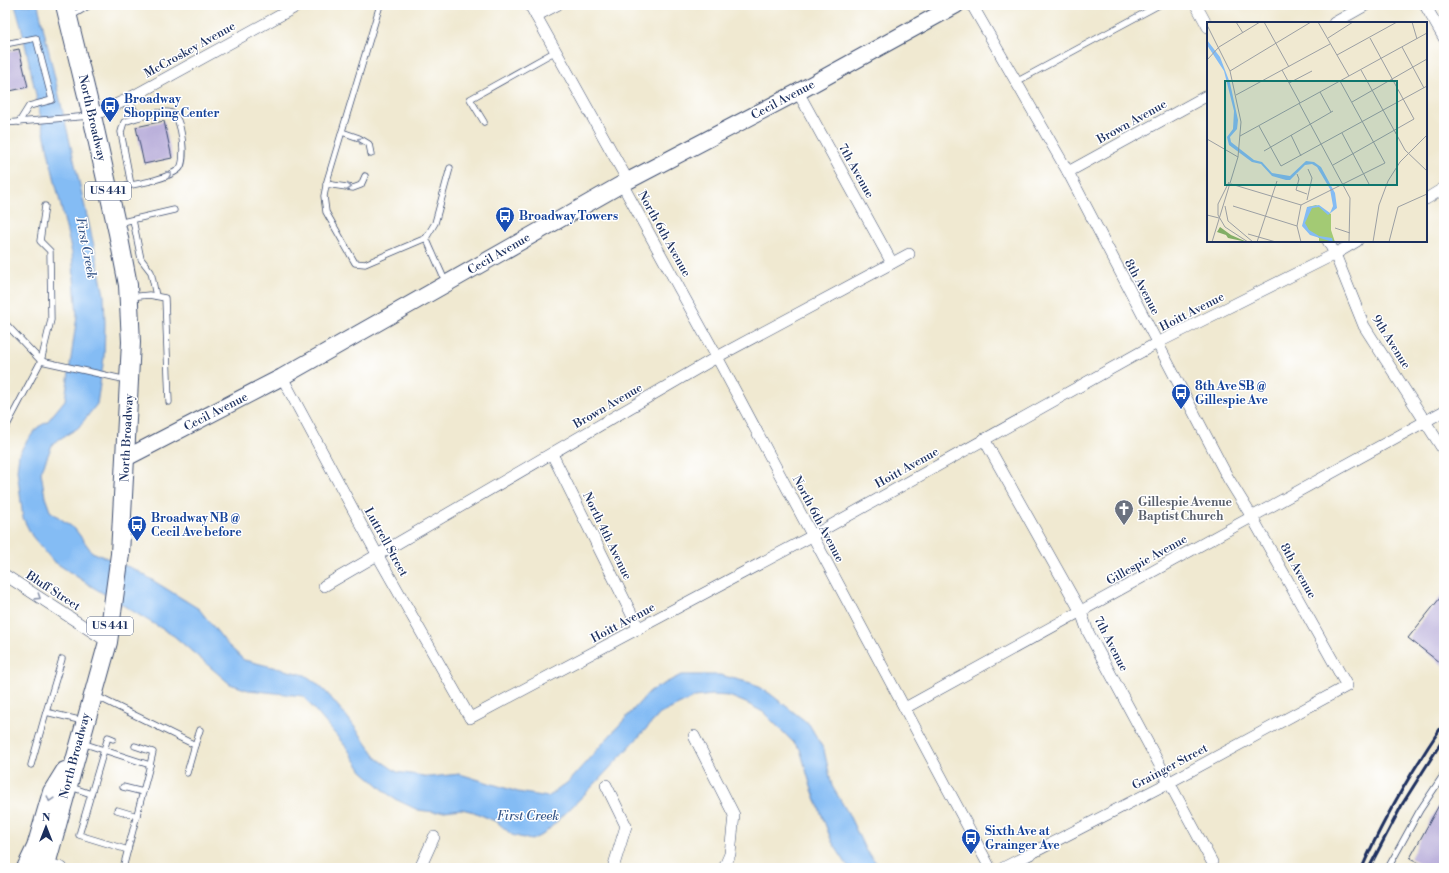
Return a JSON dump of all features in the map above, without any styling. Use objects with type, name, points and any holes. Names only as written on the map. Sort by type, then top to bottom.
[{"type":"main road","name":"North Broadway","points":[[49,867],[67,786],[108,642],[120,554],[131,342],[124,222],[108,190],[92,116],[66,11]]},
{"type":"main road","points":[[26,868],[36,847],[52,792],[78,747]]},
{"type":"street","name":"McCroskey Avenue","points":[[92,116],[128,99],[299,5]]},
{"type":"street","name":"North 6th Avenue","points":[[530,5],[556,51],[812,536],[990,868]]},
{"type":"street","points":[[536,16],[557,5]]},
{"type":"street","name":"Cecil Avenue","points":[[126,458],[282,377],[625,183],[798,92],[956,5]]},
{"type":"street","name":"8th Avenue","points":[[972,5],[1068,172],[1228,478],[1252,517],[1347,686]]},
{"type":"street","points":[[1196,5],[1207,24]]},
{"type":"street","points":[[1336,22],[1366,5]]},
{"type":"street","points":[[1425,5],[1444,38]]},
{"type":"street","name":"7th Avenue","points":[[798,92],[892,263]]},
{"type":"street","name":"Brown Avenue","points":[[1068,172],[1207,96]]},
{"type":"street","points":[[1427,198],[1444,188]]},
{"type":"street","name":"9th Avenue","points":[[1329,242],[1335,254],[1364,326],[1427,421],[1444,451]]},
{"type":"street","name":"Hoitt Avenue","points":[[470,718],[812,536],[1157,343],[1335,254],[1355,242]]},
{"type":"street","name":"Brown Avenue","points":[[324,586],[378,556],[717,357],[909,254]]},
{"type":"street","name":"Luttrell Street","points":[[282,377],[378,556],[470,718]]},
{"type":"street","name":"Gillespie Avenue","points":[[904,708],[1444,411]]},
{"type":"street","name":"7th Avenue","points":[[984,440],[1081,612],[1088,632],[1212,862]]},
{"type":"street","name":"North 4th Avenue","points":[[552,454],[639,629]]},
{"type":"street","name":"Bluff Street","points":[[5,575],[108,642]]},
{"type":"street","name":"Grainger Street","points":[[1003,868],[1170,782],[1347,686]]},
{"type":"street","points":[[694,736],[734,815],[730,854],[724,868]]},
{"type":"street","points":[[606,785],[626,826],[613,868]]},
{"type":"street","points":[[420,868],[434,837]]},
{"type":"lane","points":[[66,11],[90,5]]},
{"type":"lane","points":[[380,5],[326,184],[324,196],[326,212],[355,263],[365,264],[426,238],[435,223],[450,168]]},
{"type":"lane","points":[[1016,82],[1159,5]]},
{"type":"lane","points":[[5,44],[36,38],[52,100],[29,106],[19,122]]},
{"type":"lane","points":[[484,122],[470,99],[556,51]]},
{"type":"lane","points":[[128,99],[138,117]]},
{"type":"lane","points":[[108,190],[168,176],[178,170],[184,157],[178,119],[173,113],[168,112],[138,117],[124,122],[120,132],[131,184]]},
{"type":"lane","points":[[5,123],[92,116]]},
{"type":"lane","points":[[342,132],[359,138],[369,144],[371,154]]},
{"type":"lane","points":[[326,184],[353,188],[362,185],[365,176]]},
{"type":"lane","points":[[5,429],[41,360],[50,320],[50,251],[40,241],[45,206]]},
{"type":"lane","points":[[156,296],[151,272],[141,259],[124,222],[174,210]]},
{"type":"lane","points":[[426,238],[447,284]]},
{"type":"lane","points":[[128,297],[156,296],[166,298],[169,402]]},
{"type":"lane","points":[[5,323],[41,360],[130,380]]},
{"type":"lane","points":[[31,764],[62,660]]},
{"type":"lane","points":[[92,694],[195,745]]},
{"type":"lane","points":[[46,712],[85,722]]},
{"type":"lane","points":[[187,772],[200,730]]},
{"type":"lane","points":[[112,739],[108,737],[98,780],[91,794],[92,803],[79,835],[128,850]]},
{"type":"lane","points":[[123,868],[153,752],[135,746]]},
{"type":"lane","points":[[78,747],[104,750],[150,765]]},
{"type":"lane","points":[[1388,868],[1420,810],[1444,774]]},
{"type":"lane","points":[[67,786],[91,794]]},
{"type":"lane","points":[[123,787],[143,792]]},
{"type":"lane","points":[[117,810],[137,816]]},
{"type":"water","name":"First Creek","points":[[15,5],[38,5],[104,295],[104,358],[97,404],[78,428],[53,443],[41,472],[45,497],[50,511],[75,529],[92,552],[136,570],[199,609],[228,645],[244,660],[305,675],[315,682],[326,692],[348,718],[378,759],[397,772],[430,777],[460,774],[518,792],[548,797],[568,782],[650,691],[681,675],[720,675],[751,683],[769,693],[809,724],[824,750],[832,786],[848,813],[866,851],[881,868],[849,868],[832,842],[811,787],[800,749],[763,712],[729,696],[712,695],[695,697],[660,714],[591,788],[544,834],[531,840],[512,835],[497,822],[474,812],[462,809],[435,812],[418,810],[393,798],[362,771],[347,748],[303,696],[248,690],[230,684],[174,636],[91,586],[53,561],[32,536],[23,518],[17,470],[19,454],[26,442],[38,427],[47,422],[65,400],[77,316],[72,253],[22,30]]},
{"type":"building","points":[[19,49],[28,87],[10,91],[5,69],[5,52]]},
{"type":"building","points":[[164,121],[172,158],[144,164],[136,127]]},
{"type":"building","points":[[1444,593],[1444,666],[1408,638]]},
{"type":"building","points":[[1444,796],[1444,868],[1429,868],[1410,858]]},
{"type":"railway","points":[[1362,868],[1380,830],[1400,794],[1444,723]]},
{"type":"railway","points":[[1369,868],[1403,803],[1444,738]]},
{"type":"place","name":"Broadway Shopping Center","points":[[110,123]]},
{"type":"place","name":"Broadway Towers","points":[[505,233]]},
{"type":"place","name":"8th Ave SB @ Gillespie Ave","points":[[1181,410]]},
{"type":"place","name":"Gillespie Avenue Baptist Church","points":[[1124,526]]},
{"type":"place","name":"Broadway NB @ Cecil Ave before","points":[[137,542]]},
{"type":"place","name":"Sixth Ave at Grainger Ave","points":[[971,855]]}]
